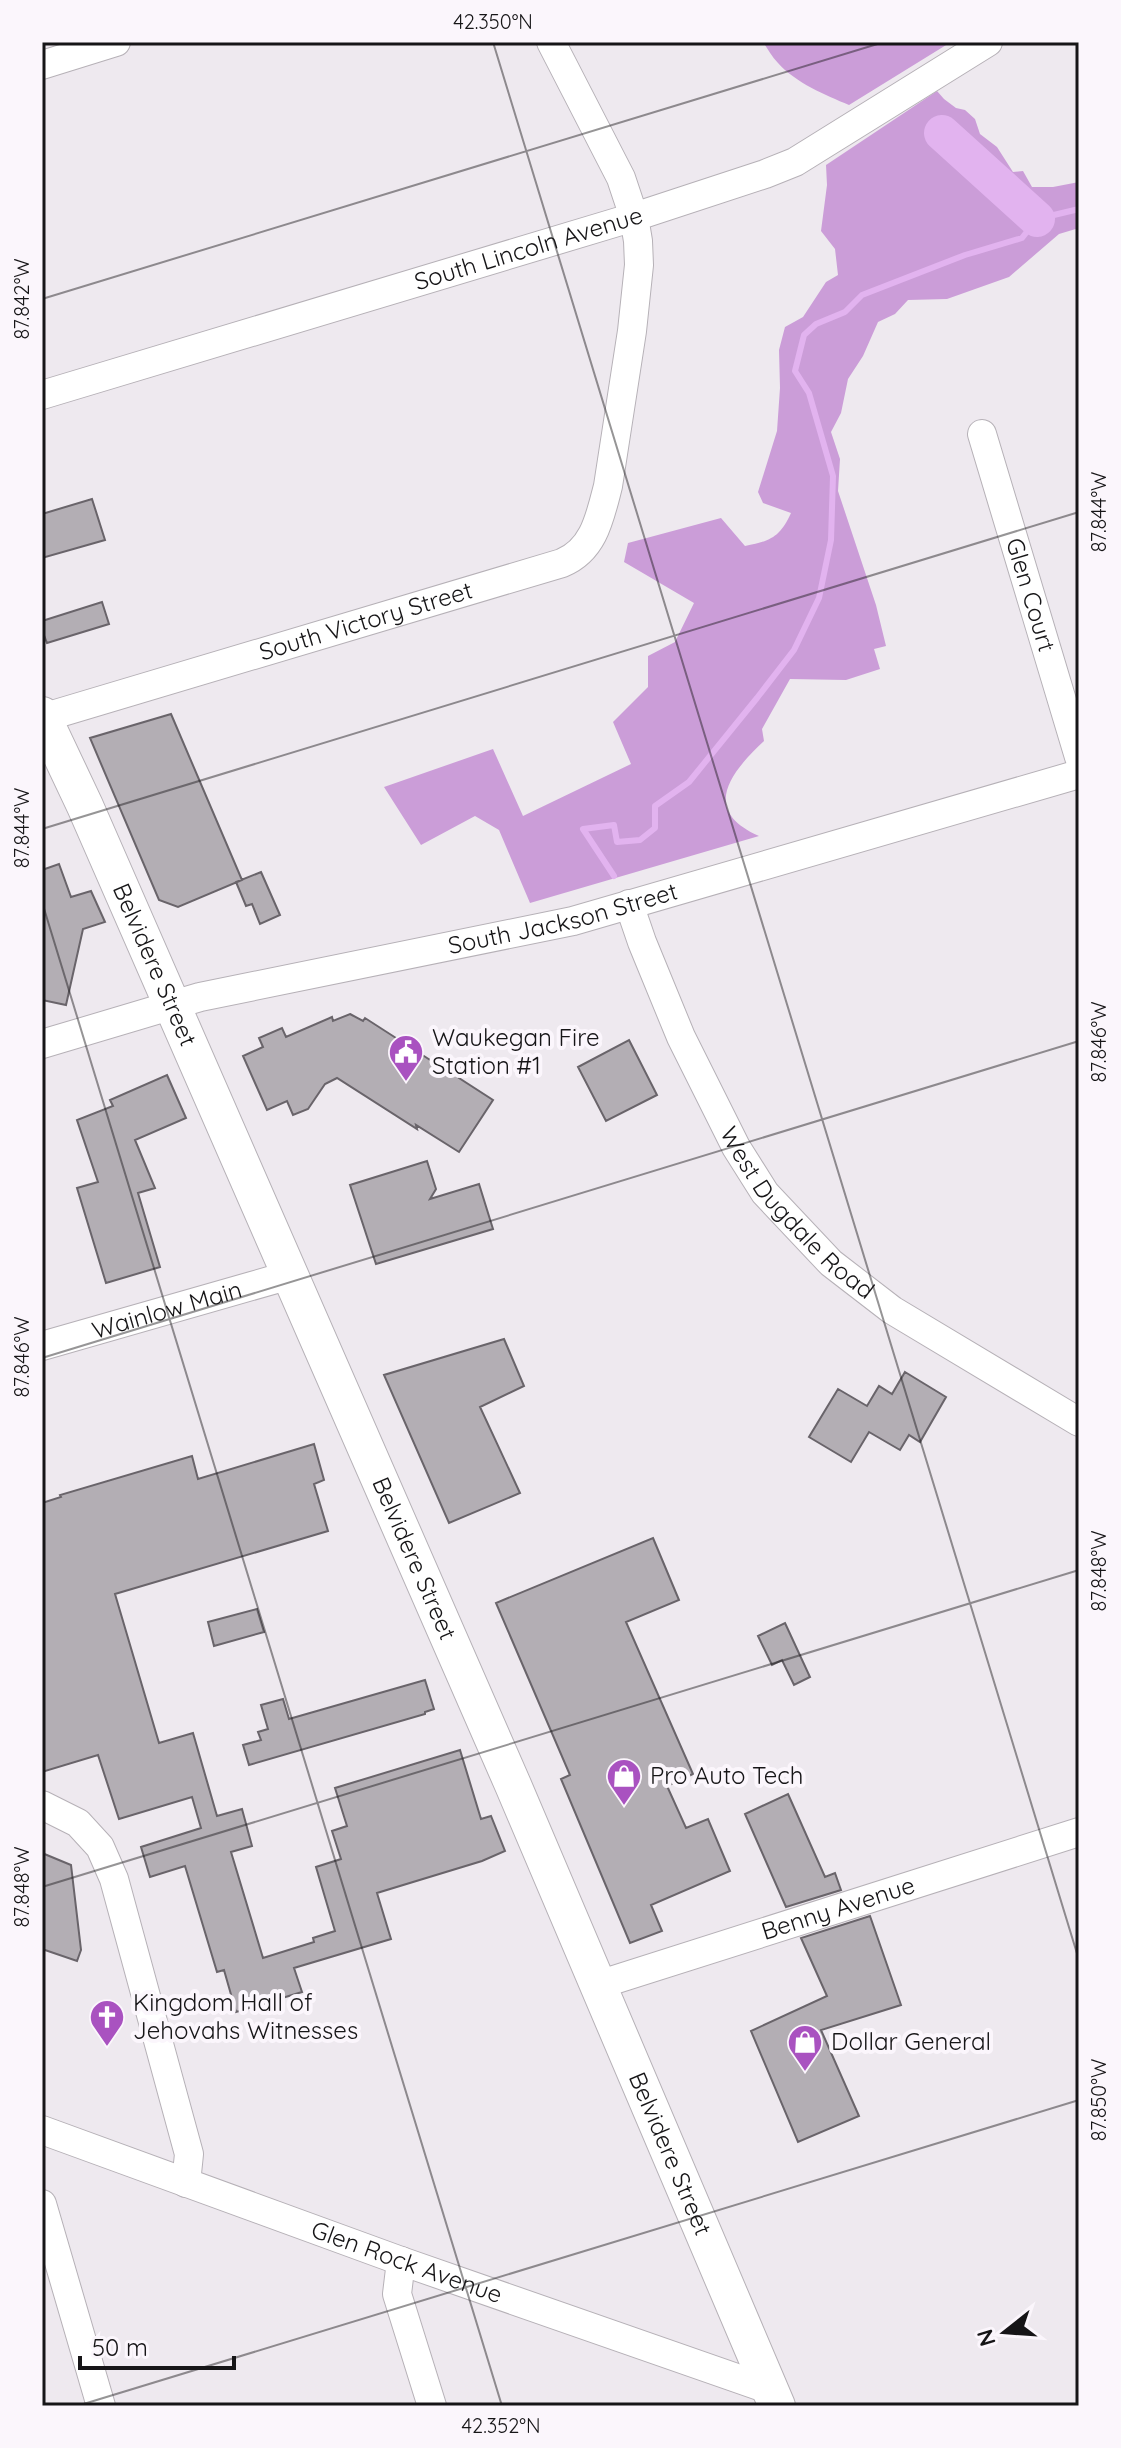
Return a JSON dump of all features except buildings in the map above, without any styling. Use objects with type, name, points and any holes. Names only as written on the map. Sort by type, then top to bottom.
[{"type":"main road","name":"Belvidere Street","points":[[42,717],[85,806],[290,1275],[774,2398]]},
{"type":"street","points":[[42,65],[116,42]]},
{"type":"street","name":"South Victory Street","points":[[42,717],[196,674],[574,559],[585,549],[602,513],[608,486],[639,265],[634,217],[621,178],[551,42]]},
{"type":"street","name":"South Lincoln Avenue","points":[[42,395],[634,217],[765,174],[795,162],[988,42]]},
{"type":"street","name":"Glen Court","points":[[982,434],[1079,757]]},
{"type":"street","name":"South Jackson Street","points":[[42,1044],[200,997],[536,929],[1079,774]]},
{"type":"street","name":"West Dugdale Road","points":[[629,904],[681,1037],[736,1147],[765,1193],[831,1263],[892,1310],[1079,1422]]},
{"type":"street","name":"Wainlow Main","points":[[42,1346],[290,1275]]},
{"type":"street","points":[[42,1805],[78,1823],[100,1847],[114,1879],[189,2154],[186,2183]]},
{"type":"street","name":"Benny Avenue","points":[[598,1985],[1079,1832]]},
{"type":"street","name":"Glen Rock Avenue","points":[[42,2130],[774,2398]]},
{"type":"street","points":[[42,2204],[101,2406]]},
{"type":"street","points":[[401,2261],[397,2294],[432,2406]]},
{"type":"shaded area","points":[[763,42],[951,42],[849,105],[793,77],[776,61]]},
{"type":"shaded area","points":[[937,91],[956,108],[965,110],[975,119],[980,134],[997,147],[1013,172],[1023,171],[1032,187],[1079,182],[1079,228],[1059,234],[1009,277],[947,299],[908,300],[895,314],[878,322],[863,356],[848,379],[841,413],[831,432],[840,459],[838,491],[876,605],[886,646],[874,649],[880,669],[846,680],[790,679],[762,729],[764,741],[741,765],[727,790],[726,803],[730,815],[741,826],[759,836],[530,903],[499,830],[475,816],[421,845],[384,787],[493,749],[523,816],[631,764],[613,722],[648,687],[648,656],[675,642],[694,603],[624,562],[628,543],[721,518],[745,546],[768,540],[783,528],[791,513],[763,503],[758,492],[777,431],[779,350],[785,327],[803,317],[826,282],[838,275],[835,249],[821,231],[827,185],[826,165]]},
{"type":"waterway","points":[[942,133],[1037,219]]},
{"type":"waterway","points":[[614,876],[583,829],[614,825],[617,842],[640,840],[655,828],[655,806],[689,782],[757,698],[794,650],[819,598],[831,540],[833,476],[809,393],[795,371],[804,335],[816,324],[845,312],[862,295],[965,255],[1022,238],[1037,219],[1079,209]]},
{"type":"place","name":"Waukegan Fire Station #1","points":[[406,1083]]},
{"type":"place","name":"Pro Auto Tech","points":[[624,1807]]},
{"type":"place","name":"Kingdom Hall of Jehovahs Witnesses","points":[[107,2048]]},
{"type":"place","name":"Dollar General","points":[[805,2073]]}]
